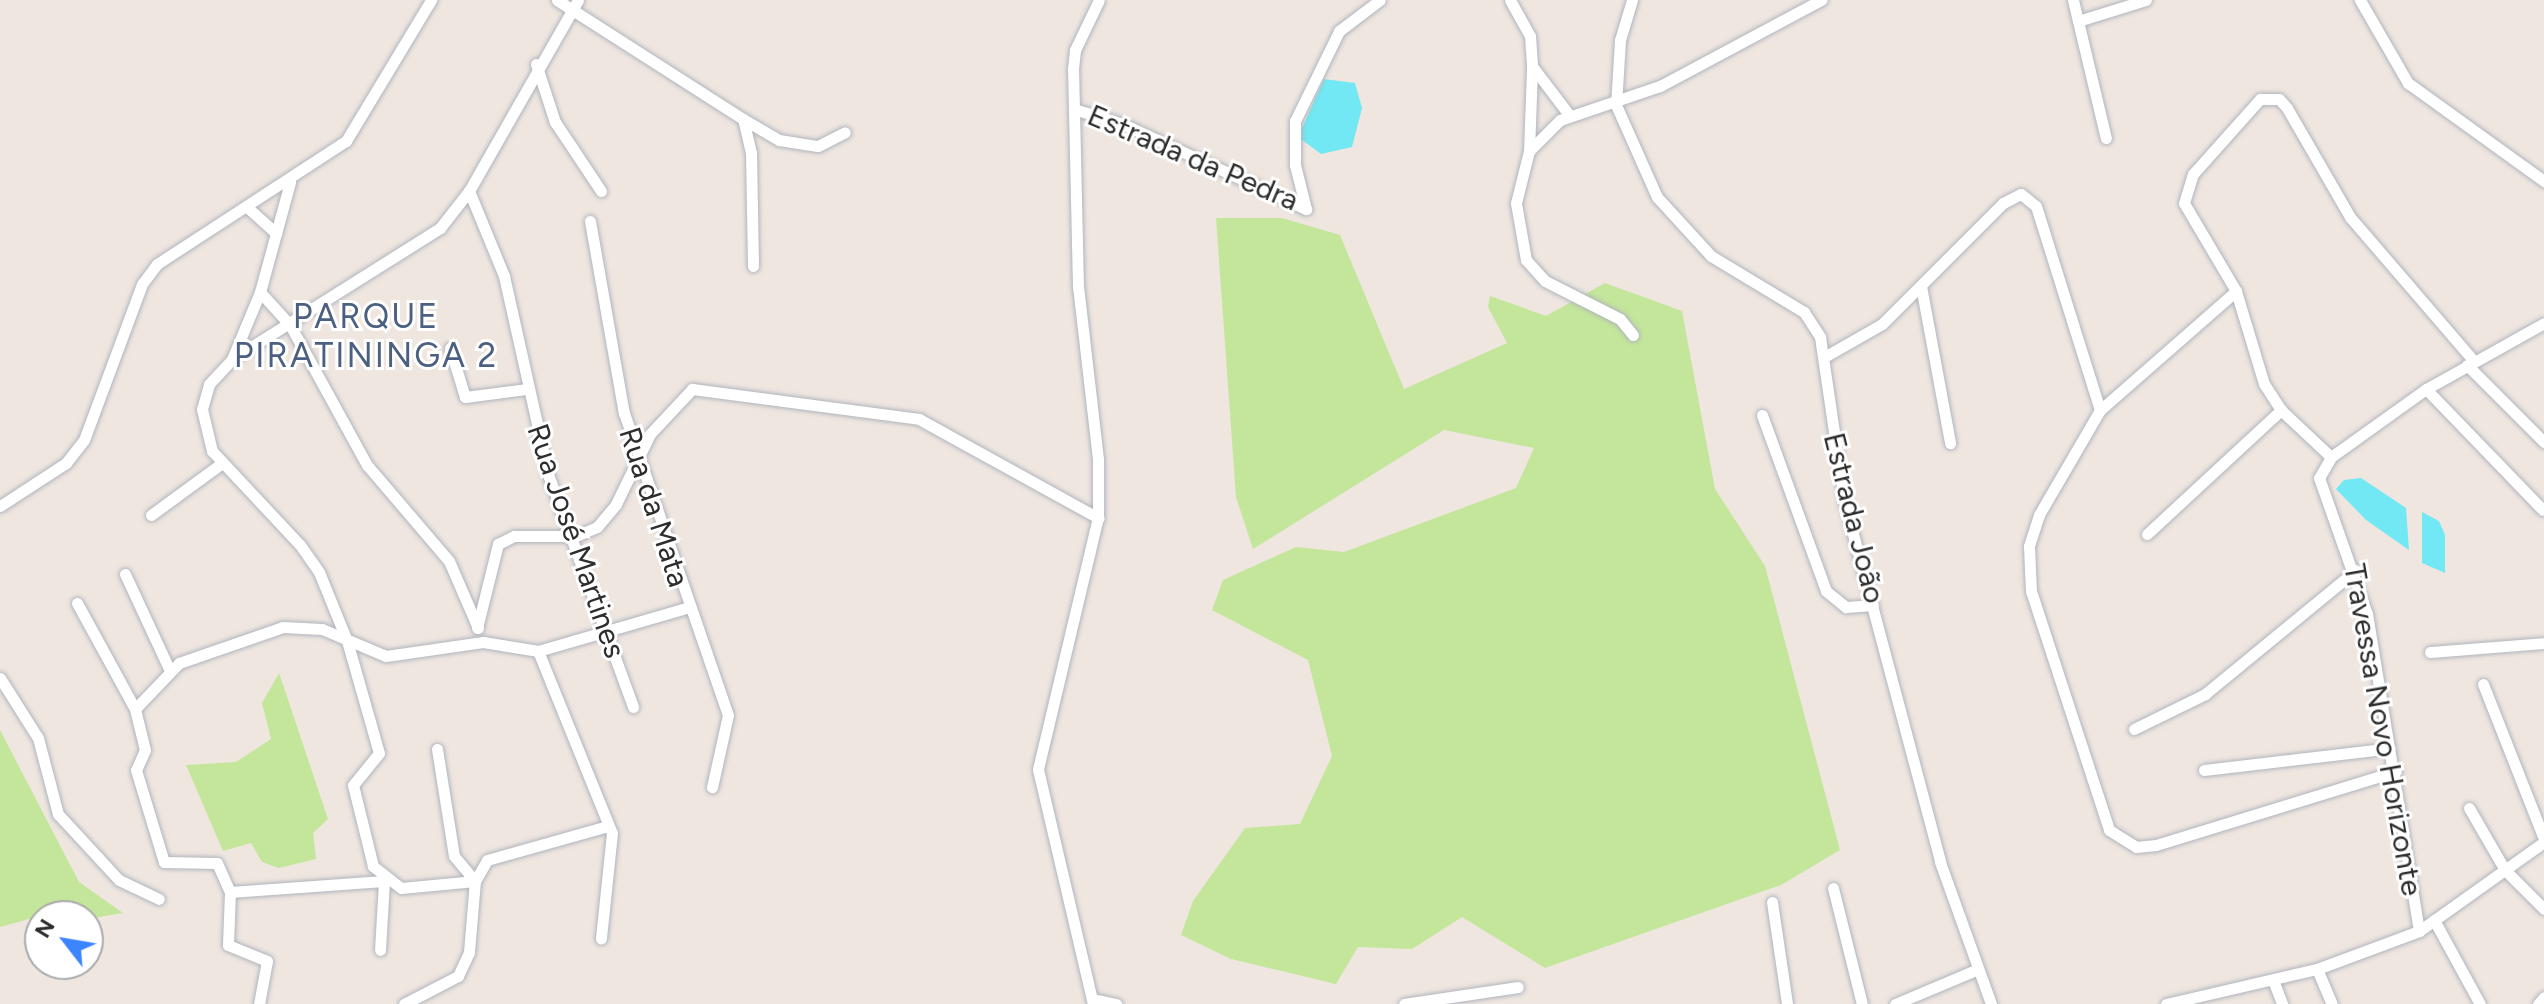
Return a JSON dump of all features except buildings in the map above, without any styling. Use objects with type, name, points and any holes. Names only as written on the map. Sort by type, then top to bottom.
[{"type":"street","points":[[0,506],[66,463],[84,440],[149,273],[168,253],[290,182],[354,130],[431,0]]},
{"type":"street","points":[[557,0],[575,4],[743,119],[779,140],[818,146],[845,132]]},
{"type":"street","points":[[1099,0],[1075,50],[1074,109],[1078,287],[1098,459],[1098,518],[1038,769],[1050,840],[1092,1002],[1116,1004]]},
{"type":"street","name":"Estrada da Pedra","points":[[1074,109],[1125,125],[1306,209],[1295,165],[1295,121],[1339,31],[1380,0]]},
{"type":"street","points":[[1510,0],[1530,36],[1532,66],[1529,151],[1516,203],[1526,260],[1545,281],[1620,319],[1633,335]]},
{"type":"street","points":[[1616,105],[1620,40],[1632,0]]},
{"type":"street","points":[[1529,151],[1550,126],[1570,116],[1616,105],[1821,0]]},
{"type":"street","points":[[2073,0],[2106,138]]},
{"type":"street","points":[[2078,21],[2146,0]]},
{"type":"street","points":[[2360,0],[2408,83],[2544,181]]},
{"type":"street","points":[[380,950],[384,881],[373,866],[353,785],[379,753],[347,641],[319,572],[222,463],[205,439],[202,409],[209,384],[232,359],[429,238],[469,191],[536,64],[575,4]]},
{"type":"street","points":[[536,64],[555,122],[601,191]]},
{"type":"street","points":[[1532,66],[1570,116]]},
{"type":"street","points":[[2544,323],[2471,363],[2426,389],[2331,457],[2281,410],[2264,384],[2236,291],[2190,217],[2186,189],[2250,108],[2270,96],[2287,108],[2350,217],[2471,363],[2544,442]]},
{"type":"street","name":"Estrada João","points":[[1616,105],[1657,197],[1681,227],[1711,256],[1804,312],[1826,356],[1835,454],[1873,605],[1940,862],[1976,970],[1991,1004]]},
{"type":"street","points":[[743,119],[751,153],[753,266]]},
{"type":"street","points":[[232,359],[260,292],[290,182]]},
{"type":"street","name":"Rua José Martines","points":[[469,191],[500,262],[527,389],[568,537],[633,707]]},
{"type":"street","points":[[1826,356],[1882,324],[2003,203],[2021,194],[2030,197],[2100,410]]},
{"type":"street","points":[[248,208],[276,233]]},
{"type":"street","name":"Rua da Mata","points":[[590,221],[611,313],[619,389],[637,457],[686,608],[728,715],[712,787]]},
{"type":"street","points":[[1921,286],[1950,443]]},
{"type":"street","points":[[2236,291],[2100,410],[2039,515],[2026,570],[2109,830],[2136,847],[2156,845],[2396,771]]},
{"type":"street","points":[[260,292],[290,325],[367,465],[449,561],[483,642]]},
{"type":"street","points":[[450,348],[465,397],[527,389]]},
{"type":"street","points":[[477,628],[498,544],[514,536],[568,537],[606,518],[637,457],[669,407],[692,389],[919,419],[1098,518]]},
{"type":"street","points":[[2426,389],[2543,510]]},
{"type":"street","points":[[2147,534],[2281,410]]},
{"type":"street","points":[[1762,415],[1826,591],[1846,607],[1873,605]]},
{"type":"street","name":"Travessa Novo Horizonte","points":[[2331,457],[2321,469],[2320,492],[2356,570],[2396,771],[2419,931]]},
{"type":"street","points":[[151,515],[222,463]]},
{"type":"street","points":[[2134,729],[2205,694],[2356,570]]},
{"type":"street","points":[[125,574],[170,671]]},
{"type":"street","points":[[77,603],[135,709],[145,750],[136,770],[164,862],[217,863],[230,892],[228,945],[267,961],[259,1004]]},
{"type":"street","points":[[135,709],[170,671],[283,627],[322,629],[347,641],[400,657],[483,642],[538,651],[686,608]]},
{"type":"street","points":[[2430,652],[2544,643]]},
{"type":"street","points":[[538,651],[608,826],[611,855],[601,938]]},
{"type":"street","points":[[0,678],[38,738],[58,814],[119,880],[159,899]]},
{"type":"street","points":[[2166,1004],[2317,969],[2419,931],[2544,840],[2483,684]]},
{"type":"street","points":[[2204,770],[2390,748]]},
{"type":"street","points":[[437,749],[454,856],[475,881]]},
{"type":"street","points":[[2469,808],[2505,870],[2544,909]]},
{"type":"street","points":[[404,1004],[439,992],[465,965],[475,881],[498,853],[608,826]]},
{"type":"street","points":[[230,892],[384,881],[410,889],[475,881]]},
{"type":"street","points":[[1833,888],[1862,1004]]},
{"type":"street","points":[[1772,902],[1787,1004]]},
{"type":"street","points":[[2434,920],[2480,1004]]},
{"type":"street","points":[[2317,969],[2332,1004]]},
{"type":"street","points":[[1895,1004],[1976,970]]},
{"type":"street","points":[[2273,980],[2282,1004]]},
{"type":"street","points":[[1404,1004],[1518,987]]},
{"type":"street","points":[[2538,1004],[2544,997]]},
{"type":"green space","points":[[1216,218],[1282,218],[1340,235],[1404,389],[1507,343],[1488,307],[1490,296],[1546,316],[1605,283],[1682,311],[1715,489],[1765,566],[1840,850],[1781,885],[1545,968],[1462,917],[1412,949],[1358,947],[1336,984],[1231,959],[1181,935],[1193,901],[1245,828],[1300,824],[1332,756],[1308,660],[1212,610],[1223,580],[1296,547],[1344,552],[1516,488],[1534,448],[1444,430],[1253,549],[1236,497]]},
{"type":"green space","points":[[279,673],[328,819],[313,833],[316,859],[279,868],[262,862],[251,843],[223,851],[186,765],[236,762],[271,739],[262,703]]},
{"type":"green space","points":[[0,730],[79,882],[123,913],[104,916],[104,900],[24,900],[24,920],[0,927]]},
{"type":"water","points":[[1324,79],[1355,83],[1362,108],[1352,147],[1321,154],[1298,137]]},
{"type":"water","points":[[2361,478],[2406,508],[2409,550],[2366,520],[2336,489],[2344,480]]},
{"type":"water","points":[[2422,512],[2439,521],[2445,535],[2445,573],[2422,563]]},
{"type":"district","name":"PARQUE PIRATININGA 2","points":[[366,336]]}]
